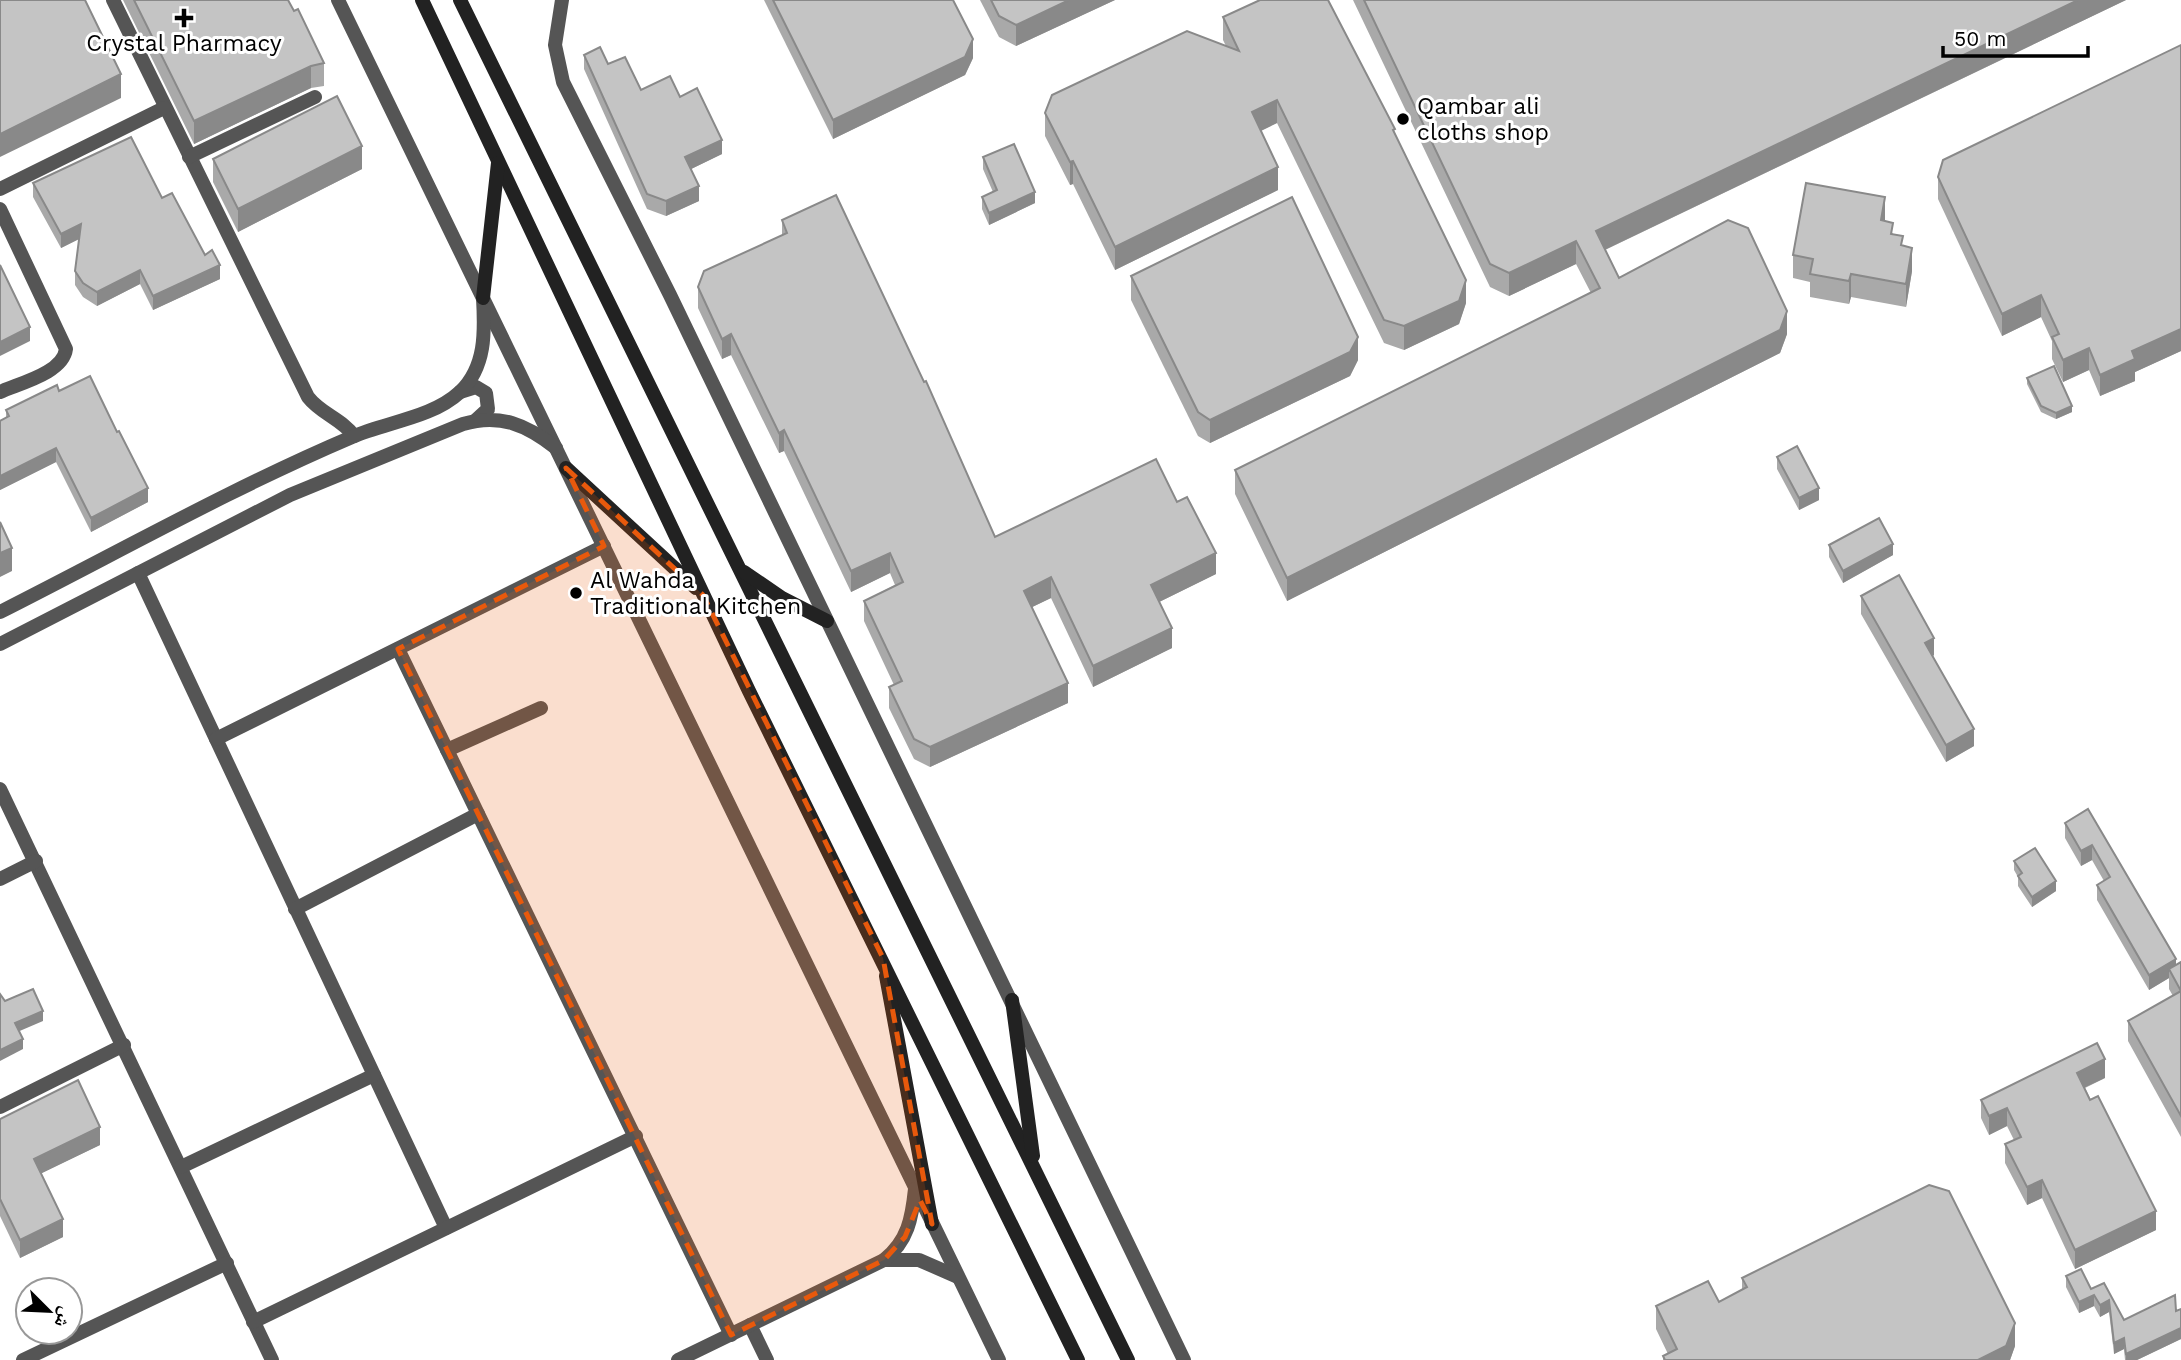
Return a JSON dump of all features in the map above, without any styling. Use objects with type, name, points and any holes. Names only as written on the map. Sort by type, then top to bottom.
[{"type":"main road","points":[[422,0],[703,595],[1078,1360]]},
{"type":"main road","points":[[460,0],[742,569],[1128,1360]]},
{"type":"main road","points":[[483,298],[498,161]]},
{"type":"main road","points":[[566,468],[703,595]]},
{"type":"main road","points":[[742,569],[782,598],[827,621]]},
{"type":"main road","points":[[883,958],[932,1224]]},
{"type":"main road","points":[[1012,1000],[1035,1168]]},
{"type":"street","points":[[113,0],[308,397],[322,413],[344,425],[354,436]]},
{"type":"street","points":[[338,0],[999,1360]]},
{"type":"street","points":[[562,0],[555,45],[563,82],[1012,1000],[1184,1360]]},
{"type":"street","points":[[189,157],[315,97]]},
{"type":"street","points":[[0,188],[164,108]]},
{"type":"street","points":[[0,209],[66,349],[65,356],[54,368],[0,392]]},
{"type":"street","points":[[460,392],[481,357],[485,330],[483,298]]},
{"type":"street","points":[[0,612],[354,436],[439,406],[460,392],[476,387],[486,393],[488,409],[475,421]]},
{"type":"street","points":[[0,644],[290,495],[475,421],[500,420],[524,426],[556,448]]},
{"type":"street","points":[[216,739],[604,546]]},
{"type":"street","points":[[138,573],[446,1228]]},
{"type":"street","points":[[398,649],[731,1335]]},
{"type":"street","points":[[447,750],[541,708]]},
{"type":"street","points":[[0,789],[272,1360]]},
{"type":"street","points":[[295,909],[478,814]]},
{"type":"street","points":[[0,879],[36,861]]},
{"type":"street","points":[[0,1107],[124,1045]]},
{"type":"street","points":[[181,1167],[374,1075]]},
{"type":"street","points":[[253,1322],[636,1136]]},
{"type":"street","points":[[678,1360],[884,1260],[905,1237],[912,1218],[915,1189]]},
{"type":"street","points":[[884,1260],[919,1260],[958,1277]]},
{"type":"street","points":[[23,1360],[49,1354],[227,1263]]},
{"type":"street","points":[[750,1325],[767,1360]]},
{"type":"highlighted area","points":[[566,468],[703,595],[883,958],[932,1224],[920,1200],[905,1237],[884,1260],[731,1335],[398,649],[604,546]]},
{"type":"building","points":[[0,0],[85,0],[121,74],[0,134]]},
{"type":"building","points":[[134,0],[288,0],[294,11],[298,9],[324,63],[311,66],[194,121]]},
{"type":"building","points":[[773,0],[953,0],[973,39],[965,57],[833,120]]},
{"type":"building","points":[[991,0],[1069,0],[1016,25],[999,16]]},
{"type":"building","points":[[1260,0],[1328,0],[1395,129],[1393,130],[1466,280],[1459,301],[1404,326],[1384,320],[1277,100],[1252,112],[1278,167],[1115,247],[1073,161],[1070,162],[1045,113],[1052,95],[1187,31],[1239,51],[1223,17]]},
{"type":"building","points":[[1364,0],[2078,0],[1596,231],[1619,278],[1728,220],[1748,228],[1787,311],[1780,330],[1287,578],[1235,470],[1600,288],[1576,241],[1509,273],[1490,264]]},
{"type":"building","points":[[2181,45],[2181,329],[2132,351],[2135,359],[2100,375],[2089,348],[2063,360],[2052,337],[2059,334],[2041,295],[2002,314],[1938,177],[1943,160]]},
{"type":"building","points":[[600,47],[608,64],[625,57],[641,90],[670,76],[680,97],[697,88],[722,140],[685,157],[699,186],[666,201],[647,194],[584,55]]},
{"type":"building","points":[[337,96],[362,146],[238,209],[213,159]]},
{"type":"building","points":[[131,137],[162,198],[172,193],[205,255],[212,250],[220,265],[153,296],[140,270],[97,292],[83,283],[75,271],[81,224],[61,234],[33,183]]},
{"type":"building","points":[[1014,144],[1035,192],[989,213],[982,197],[997,190],[983,157]]},
{"type":"building","points":[[1806,183],[1885,197],[1881,220],[1893,223],[1891,234],[1903,236],[1901,245],[1912,248],[1906,284],[1851,274],[1849,281],[1810,274],[1813,259],[1793,255]]},
{"type":"building","points":[[836,195],[924,382],[926,381],[995,537],[1156,459],[1177,502],[1187,497],[1216,553],[1151,585],[1172,628],[1093,666],[1051,577],[1024,591],[1068,683],[930,747],[914,739],[889,687],[902,681],[864,601],[903,582],[890,553],[851,571],[784,430],[779,433],[731,334],[722,339],[698,287],[704,271],[787,233],[782,220]]},
{"type":"building","points":[[1292,197],[1358,337],[1350,352],[1210,420],[1198,412],[1131,276]]},
{"type":"building","points":[[0,265],[30,327],[0,342]]},
{"type":"building","points":[[2054,366],[2072,406],[2056,413],[2041,406],[2027,378]]},
{"type":"building","points":[[90,376],[148,488],[91,518],[56,448],[0,476],[0,421],[9,416],[6,410],[57,385],[59,391]]},
{"type":"building","points":[[1797,446],[1819,488],[1799,498],[1777,457]]},
{"type":"building","points":[[1879,518],[1893,544],[1843,571],[1829,545]]},
{"type":"building","points":[[0,522],[12,548],[0,553]]},
{"type":"building","points":[[1899,575],[1934,638],[1925,643],[1974,729],[1946,745],[1861,596]]},
{"type":"building","points":[[2088,809],[2176,959],[2149,975],[2097,885],[2110,877],[2092,845],[2081,851],[2065,823]]},
{"type":"building","points":[[2035,848],[2056,881],[2032,897],[2018,876],[2022,873],[2014,861]]},
{"type":"building","points":[[2181,962],[2181,991],[2169,969]]},
{"type":"building","points":[[33,989],[43,1011],[15,1023],[23,1039],[0,1050],[0,994],[5,1001]]},
{"type":"building","points":[[2181,991],[2181,1116],[2128,1021]]},
{"type":"building","points":[[2097,1043],[2105,1059],[2077,1073],[2090,1100],[2098,1096],[2156,1211],[2075,1250],[2042,1180],[2027,1187],[2005,1144],[2021,1137],[2007,1108],[1989,1116],[1981,1100]]},
{"type":"building","points":[[78,1080],[100,1127],[34,1159],[63,1219],[20,1240],[0,1199],[0,1119]]},
{"type":"building","points":[[1929,1185],[1949,1191],[2015,1323],[2006,1346],[1978,1360],[1665,1360],[1663,1356],[1677,1349],[1656,1306],[1708,1281],[1719,1302],[1747,1287],[1742,1278]]},
{"type":"building","points":[[2081,1269],[2091,1289],[2104,1283],[2124,1320],[2175,1295],[2176,1311],[2181,1309],[2181,1328],[2126,1354],[2124,1338],[2114,1343],[2109,1300],[2100,1305],[2094,1295],[2079,1302],[2066,1276]]},
{"type":"place","name":"Crystal Pharmacy","points":[[184,18]]},
{"type":"place","name":"Qambar ali cloths shop","points":[[1403,119]]},
{"type":"place","name":"Al Wahda Traditional Kitchen","points":[[576,593]]}]
